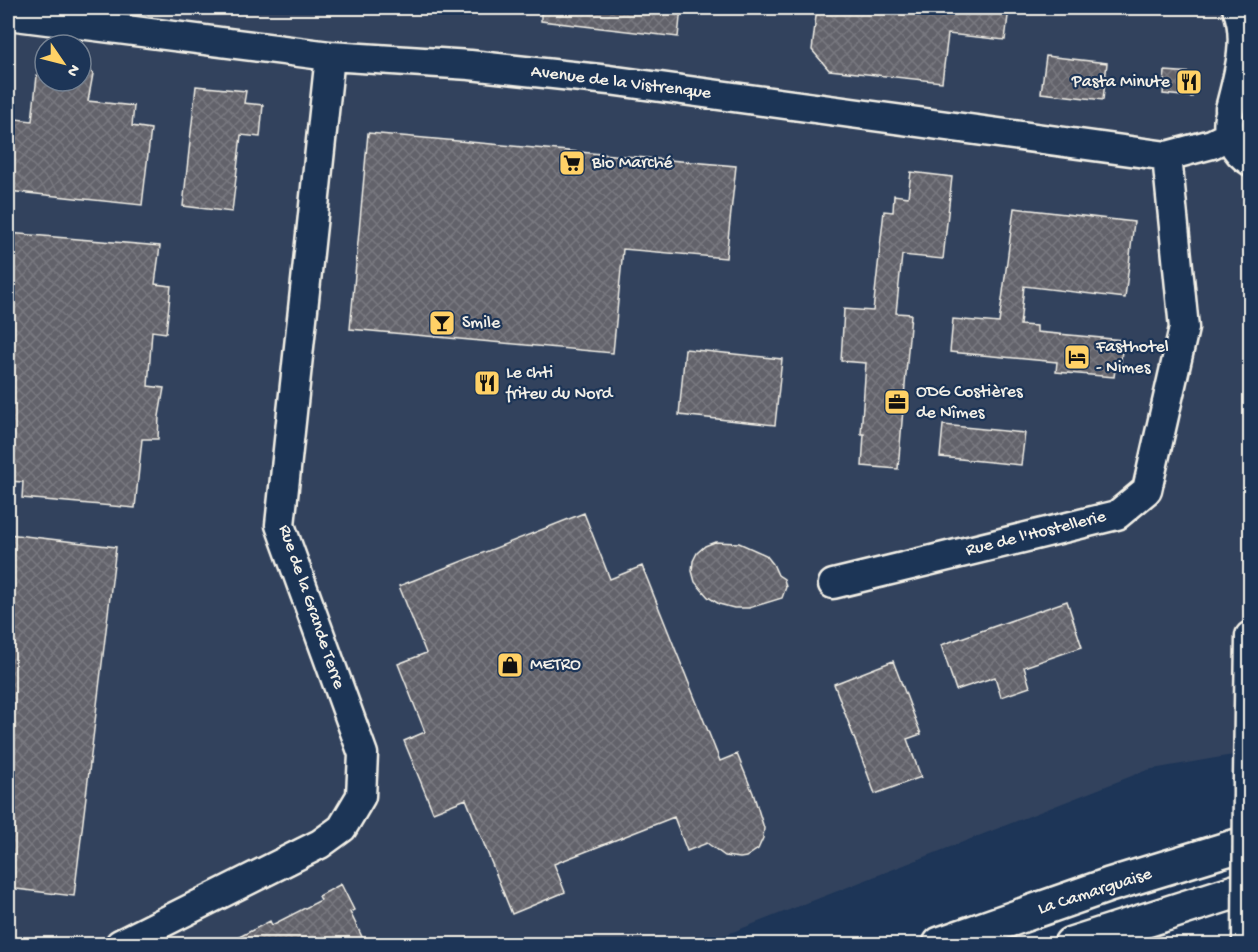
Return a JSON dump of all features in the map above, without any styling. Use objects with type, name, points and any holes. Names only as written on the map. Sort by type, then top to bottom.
[{"type":"highway","name":"La Camarguaise","points":[[940,945],[1109,885],[1251,842]]},
{"type":"highway","points":[[1071,945],[1251,887]]},
{"type":"street","points":[[1237,8],[1242,18],[1242,64],[1230,122],[1235,147],[1243,156],[1251,160]]},
{"type":"street","name":"Avenue de la Vistrenque","points":[[8,15],[330,56],[470,65],[609,80],[1167,156],[1212,144],[1230,122]]},
{"type":"street","name":"Rue de la Grande Terre","points":[[120,945],[320,844],[342,828],[361,796],[363,754],[280,525],[330,56]]},
{"type":"street","points":[[1230,122],[1237,98],[1251,87]]},
{"type":"street","name":"Rue de l'Hostellerie","points":[[833,584],[1117,514],[1147,490],[1184,328],[1167,156]]},
{"type":"street","points":[[1247,945],[1251,636]]},
{"type":"shaded area","points":[[8,8],[1250,8],[1250,752],[1147,770],[702,944],[8,944]]},
{"type":"building","points":[[541,8],[681,8],[678,37],[541,21]]},
{"type":"building","points":[[817,8],[1009,8],[1005,40],[948,34],[942,82],[829,70],[812,50]]},
{"type":"building","points":[[1046,56],[1107,63],[1103,100],[1041,93]]},
{"type":"building","points":[[1165,71],[1194,73],[1192,97],[1163,94]]},
{"type":"building","points":[[196,86],[246,91],[244,103],[263,105],[260,137],[241,135],[232,212],[183,206]]},
{"type":"building","points":[[35,93],[89,93],[88,101],[134,106],[132,126],[151,129],[142,205],[8,191],[8,118],[32,121]]},
{"type":"building","points":[[368,133],[736,166],[726,258],[623,249],[613,353],[350,329]]},
{"type":"building","points":[[911,172],[952,177],[943,259],[902,255],[896,313],[911,314],[898,469],[862,466],[864,434],[861,434],[866,363],[841,361],[844,309],[873,311],[884,211],[893,212],[894,195],[908,197]]},
{"type":"building","points":[[1014,208],[1134,222],[1125,298],[1024,286],[1020,325],[1037,326],[1037,332],[1123,340],[1120,370],[1115,370],[1114,377],[1056,372],[1057,362],[950,352],[953,319],[999,323]]},
{"type":"building","points":[[8,233],[160,246],[155,284],[171,286],[166,333],[152,331],[148,386],[164,388],[158,439],[142,439],[135,508],[22,498],[23,482],[8,481]]},
{"type":"building","points":[[685,349],[782,359],[775,425],[679,415]]},
{"type":"building","points":[[943,425],[1025,433],[1021,465],[940,457]]},
{"type":"building","points":[[584,513],[610,579],[642,566],[720,761],[737,754],[764,828],[763,838],[758,849],[746,857],[725,856],[707,843],[687,851],[674,817],[554,864],[565,892],[512,914],[466,799],[433,812],[404,741],[425,732],[398,664],[426,653],[399,586]]},
{"type":"building","points":[[8,534],[116,547],[74,896],[8,888]]},
{"type":"building","points":[[715,542],[739,543],[766,555],[778,575],[784,579],[786,587],[782,598],[749,608],[734,608],[719,604],[708,597],[695,582],[692,571],[693,561],[697,553],[705,546]]},
{"type":"building","points":[[1067,601],[1082,647],[1024,667],[1030,687],[1001,697],[995,677],[956,690],[941,645]]},
{"type":"building","points":[[893,661],[921,734],[907,739],[921,777],[875,794],[834,684]]},
{"type":"building","points":[[341,884],[354,910],[350,912],[366,945],[224,945],[270,921],[272,925],[321,900],[319,896]]},
{"type":"place","name":"Pasta Minute","points":[[1189,82]]},
{"type":"place","name":"Bio Marché","points":[[572,163]]},
{"type":"place","name":"Smile","points":[[442,323]]},
{"type":"place","name":"Fasthotel - Nimes","points":[[1077,357]]},
{"type":"place","name":"Le chti friteu du Nord","points":[[487,383]]},
{"type":"place","name":"ODG Costières de Nîmes","points":[[897,402]]},
{"type":"place","name":"METRO","points":[[510,665]]}]
